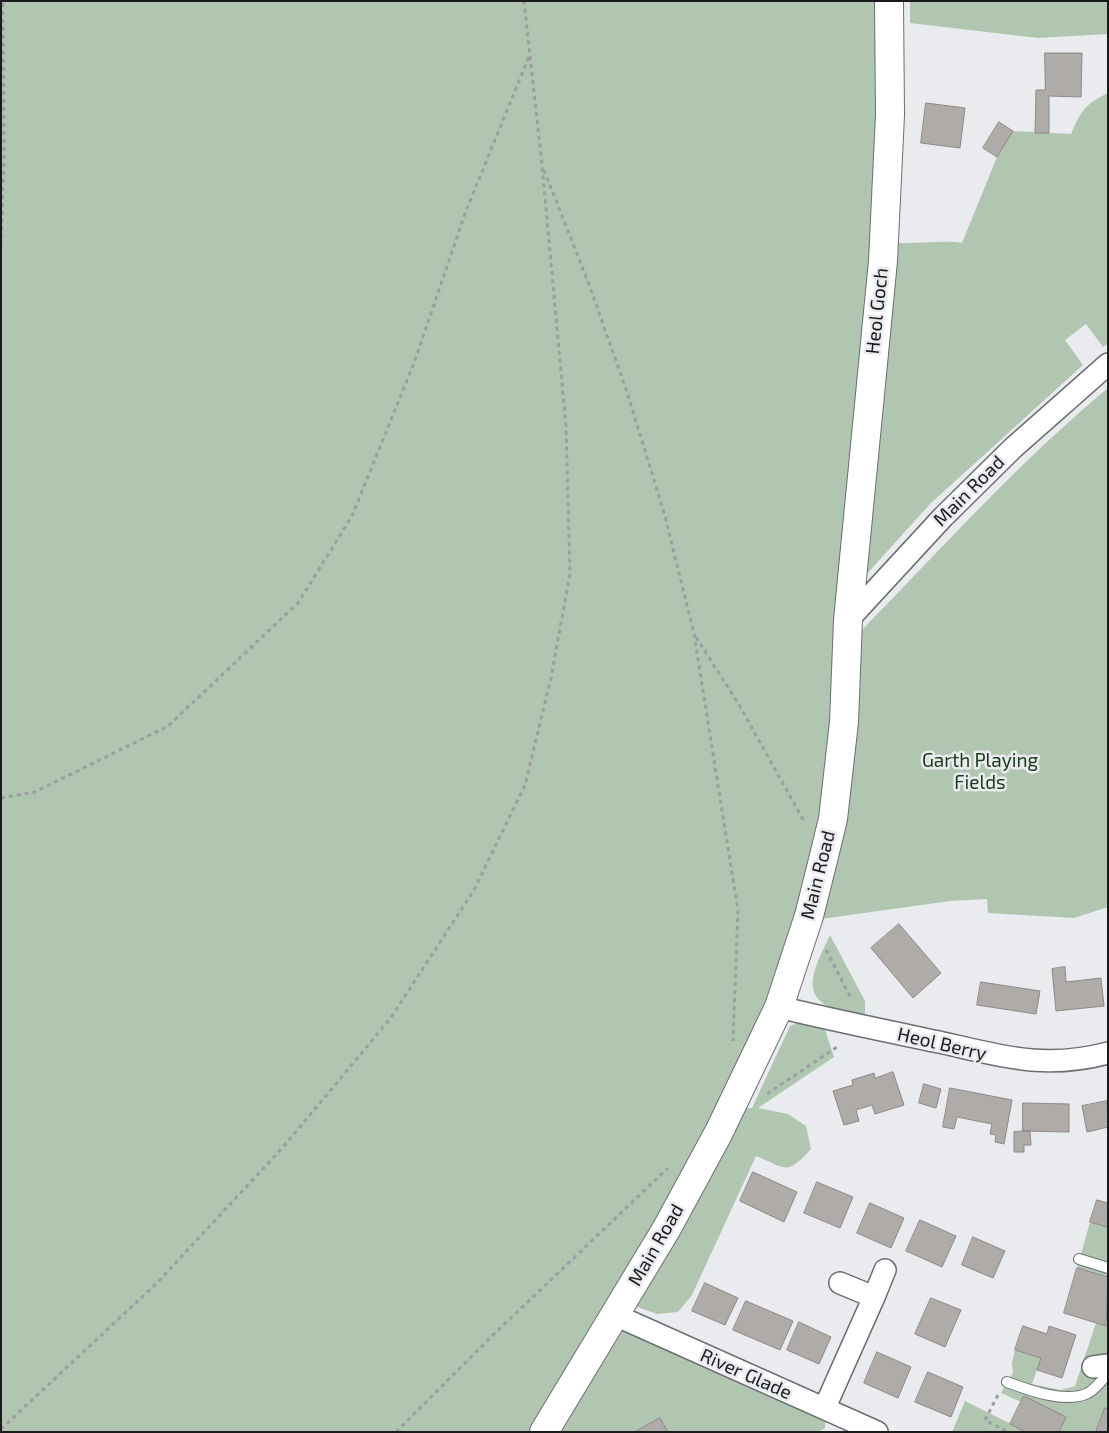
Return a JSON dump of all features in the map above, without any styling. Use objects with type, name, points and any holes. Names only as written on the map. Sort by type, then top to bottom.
[{"type":"street","name":"Heol Goch","points":[[848,620],[883,261],[890,115],[889,1]]},
{"type":"street","name":"Main Road","points":[[544,1432],[667,1228],[719,1132],[779,1007],[809,916],[832,819],[844,722],[848,620],[943,517],[1006,455],[1108,364]]},
{"type":"street","name":"Heol Berry","points":[[779,1007],[985,1054],[1022,1060],[1075,1060],[1108,1053]]},
{"type":"street","points":[[825,1408],[885,1270]]},
{"type":"street","points":[[840,1283],[874,1297]]},
{"type":"street","name":"River Glade","points":[[615,1315],[877,1432]]},
{"type":"lane","points":[[1079,1259],[1108,1268]]},
{"type":"lane","points":[[1007,1382],[1033,1392],[1078,1396],[1099,1384],[1103,1368]]},
{"type":"path","points":[[1,247],[4,158],[3,1]]},
{"type":"path","points":[[1,1429],[157,1284],[284,1146],[390,1018],[474,890],[525,785],[551,678],[570,574],[566,426],[542,165],[524,1]]},
{"type":"path","points":[[1,798],[34,792],[168,726],[298,603],[352,516],[414,362],[466,211],[530,53]]},
{"type":"path","points":[[542,165],[590,287],[626,392],[665,516],[694,634],[738,911],[732,1050]]},
{"type":"path","points":[[694,634],[741,708],[824,856]]},
{"type":"path","points":[[396,1432],[491,1337],[672,1164]]},
{"type":"path","points":[[1007,1382],[995,1399],[985,1420],[1008,1432]]},
{"type":"green space","points":[[1,1],[884,1],[887,77],[836,765],[799,931],[672,1206],[531,1432],[1,1432]]},
{"type":"green space","points":[[910,1],[1108,1],[1108,34],[1038,38],[910,23]]},
{"type":"green space","points":[[1108,93],[1108,343],[1103,347],[1086,324],[1065,340],[1083,365],[930,504],[864,577],[897,243],[962,243],[997,157],[1013,131],[1071,134],[1085,109]]},
{"type":"green space","name":"Garth Playing Fields","points":[[1108,388],[1108,907],[1074,918],[988,913],[987,899],[950,901],[821,919],[849,803],[857,726],[862,630],[1013,475],[1075,416]]},
{"type":"green space","points":[[830,935],[865,1001],[865,1015],[830,1007],[820,1001],[815,993],[813,984],[814,974]]},
{"type":"green space","points":[[800,1022],[823,1024],[834,1057],[758,1108],[788,1114],[806,1126],[811,1149],[796,1164],[785,1168],[756,1156],[692,1295],[678,1312],[657,1314],[623,1302],[730,1109],[752,1108],[790,1026]]},
{"type":"green space","points":[[1090,1222],[1108,1227],[1108,1277],[1077,1268]]},
{"type":"green space","points":[[615,1315],[825,1407],[825,1428],[818,1432],[544,1432]]},
{"type":"green space","points":[[1108,1321],[1108,1409],[1105,1408],[1096,1432],[1059,1432],[1024,1397],[1021,1402],[1001,1393],[1013,1373],[1012,1363],[1015,1350],[1041,1358],[1032,1384],[1061,1390],[1075,1386],[1096,1323],[1106,1326]]},
{"type":"green space","points":[[965,1401],[1025,1431],[1025,1432],[952,1432]]},
{"type":"building","points":[[1045,53],[1082,53],[1081,97],[1049,96],[1049,133],[1035,133],[1036,90],[1045,90]]},
{"type":"building","points":[[926,103],[965,108],[960,148],[921,143]]},
{"type":"building","points":[[999,122],[1013,131],[997,157],[983,148]]},
{"type":"building","points":[[899,924],[941,973],[913,998],[871,948]]},
{"type":"building","points":[[1065,967],[1066,982],[1101,978],[1104,1006],[1056,1011],[1052,969]]},
{"type":"building","points":[[981,982],[1040,991],[1036,1014],[977,1005]]},
{"type":"building","points":[[893,1072],[904,1105],[875,1114],[872,1105],[856,1110],[859,1121],[844,1125],[833,1091],[853,1085],[852,1080],[874,1073],[875,1078]]},
{"type":"building","points":[[924,1084],[941,1089],[936,1108],[919,1103]]},
{"type":"building","points":[[950,1088],[1012,1100],[1004,1144],[995,1142],[996,1135],[990,1134],[992,1124],[957,1117],[954,1129],[943,1127]]},
{"type":"building","points":[[1107,1101],[1108,1127],[1087,1132],[1082,1106]]},
{"type":"building","points":[[1023,1103],[1069,1104],[1069,1132],[1023,1131]]},
{"type":"building","points":[[1030,1131],[1031,1145],[1024,1145],[1024,1152],[1014,1152],[1014,1132]]},
{"type":"building","points":[[753,1172],[797,1192],[784,1222],[740,1201]]},
{"type":"building","points":[[817,1182],[853,1197],[840,1228],[804,1213]]},
{"type":"building","points":[[1097,1200],[1108,1203],[1108,1227],[1090,1222]]},
{"type":"building","points":[[870,1203],[904,1218],[891,1248],[857,1233]]},
{"type":"building","points":[[920,1220],[956,1236],[942,1267],[906,1251]]},
{"type":"building","points":[[973,1237],[1005,1251],[993,1278],[962,1265]]},
{"type":"building","points":[[1077,1268],[1108,1277],[1106,1326],[1064,1313]]},
{"type":"building","points":[[705,1283],[738,1298],[725,1325],[692,1311]]},
{"type":"building","points":[[931,1298],[961,1310],[945,1347],[915,1334]]},
{"type":"building","points":[[746,1301],[793,1321],[780,1350],[733,1330]]},
{"type":"building","points":[[799,1322],[831,1337],[819,1364],[787,1350]]},
{"type":"building","points":[[1023,1326],[1047,1334],[1049,1326],[1076,1335],[1062,1378],[1037,1370],[1041,1358],[1015,1350]]},
{"type":"building","points":[[877,1352],[911,1367],[898,1398],[864,1383]]},
{"type":"building","points":[[928,1372],[963,1387],[951,1417],[915,1402]]},
{"type":"building","points":[[1024,1396],[1066,1417],[1059,1432],[1025,1432],[1010,1424]]},
{"type":"building","points":[[1105,1408],[1108,1409],[1108,1432],[1096,1432]]},
{"type":"building","points":[[660,1418],[668,1432],[635,1432]]}]
